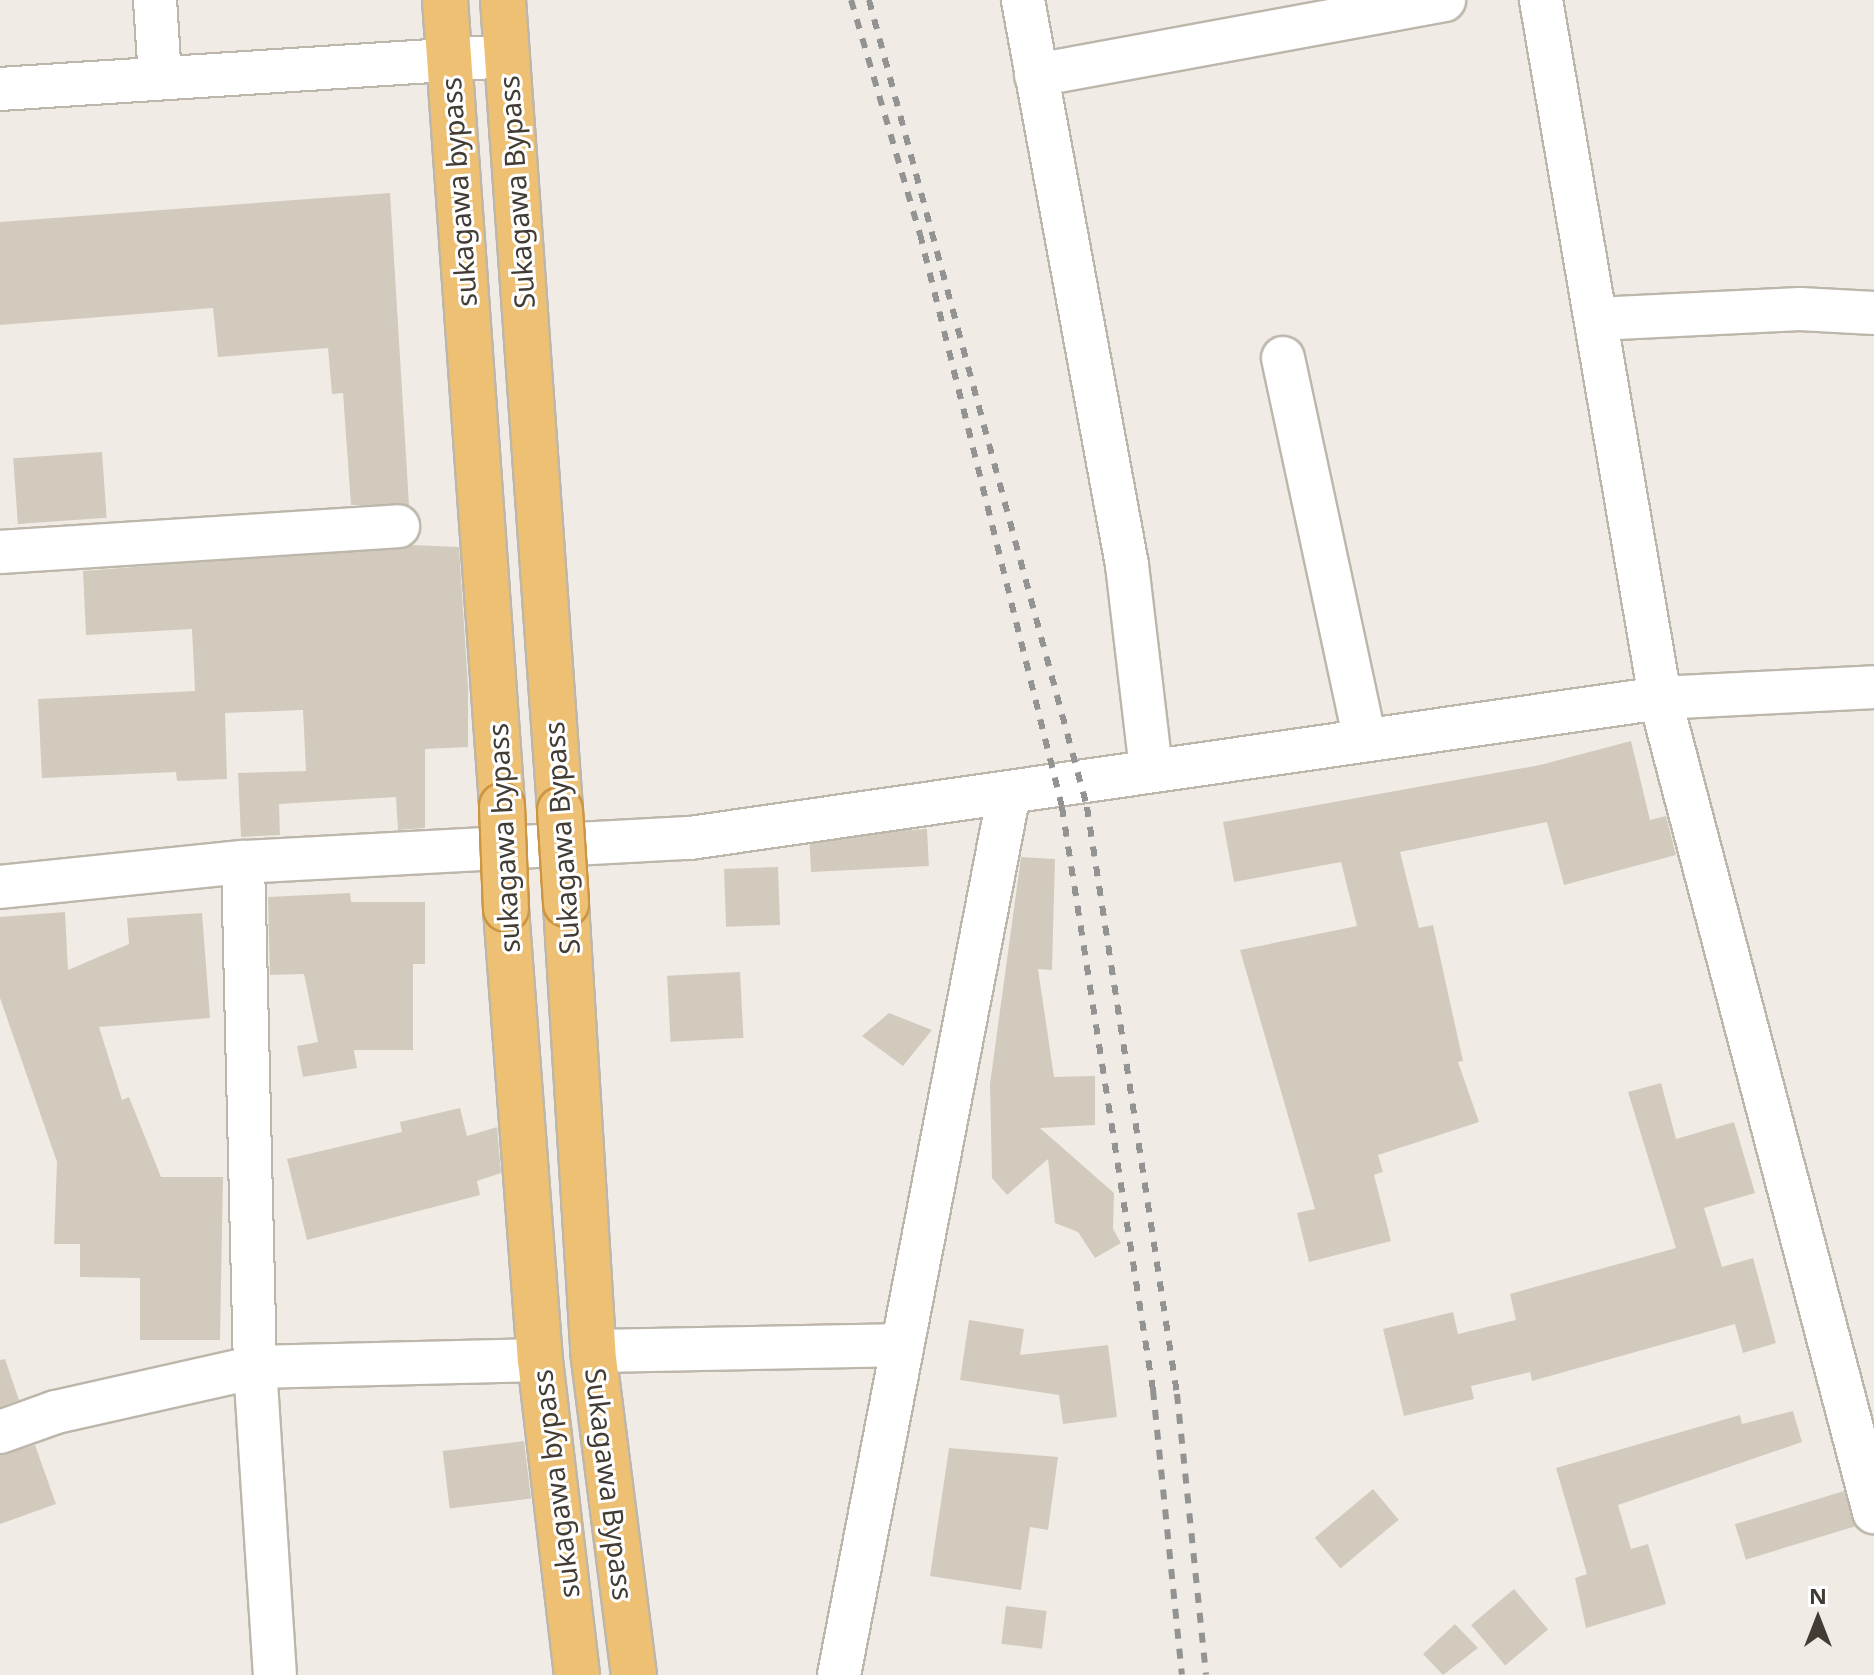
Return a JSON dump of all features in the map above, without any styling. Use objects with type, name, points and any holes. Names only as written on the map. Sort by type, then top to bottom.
[{"type":"highway","name":"sukagawa bypass","points":[[445,0],[502,806],[506,909],[540,1360],[577,1675]]},
{"type":"highway","name":"Sukagawa Bypass","points":[[503,0],[560,810],[593,1351],[634,1675]]},
{"type":"street","points":[[155,0],[160,78]]},
{"type":"street","points":[[1023,0],[1127,565],[1151,769]]},
{"type":"street","points":[[1036,75],[1444,0]]},
{"type":"street","points":[[1541,0],[1660,698],[1874,1512]]},
{"type":"street","points":[[0,89],[507,56]]},
{"type":"street","points":[[1596,319],[1800,309],[1874,313]]},
{"type":"street","points":[[1283,358],[1365,739]]},
{"type":"street","points":[[0,552],[398,526]]},
{"type":"street","points":[[0,887],[243,862],[690,838],[1009,793],[1151,769],[1660,698],[1874,687]]},
{"type":"street","points":[[839,1675],[899,1345],[1009,793]]},
{"type":"street","points":[[243,862],[255,1367],[275,1675]]},
{"type":"street","points":[[593,1351],[899,1345]]},
{"type":"street","points":[[0,1432],[56,1412],[255,1367],[540,1360]]},
{"type":"building","points":[[390,193],[409,505],[351,505],[343,393],[332,394],[328,348],[218,357],[213,308],[0,325],[0,222]]},
{"type":"building","points":[[102,452],[107,518],[18,524],[13,458]]},
{"type":"building","points":[[412,545],[459,547],[468,687],[468,747],[425,749],[425,828],[398,830],[396,797],[279,804],[280,835],[241,837],[238,773],[306,771],[303,710],[225,713],[227,779],[177,781],[176,772],[42,778],[38,699],[195,691],[192,629],[86,635],[83,571]]},
{"type":"building","points":[[1631,741],[1650,820],[1666,816],[1676,855],[1564,885],[1547,822],[1400,852],[1419,928],[1433,925],[1463,1061],[1458,1062],[1479,1122],[1378,1155],[1383,1172],[1374,1175],[1391,1241],[1309,1262],[1297,1213],[1315,1209],[1240,950],[1357,926],[1341,862],[1234,882],[1223,822],[1540,765]]},
{"type":"building","points":[[927,829],[929,866],[811,872],[809,835]]},
{"type":"building","points":[[1021,857],[1055,859],[1052,970],[1038,969],[1054,1077],[1095,1076],[1095,1125],[1040,1128],[1114,1193],[1113,1229],[1121,1243],[1095,1258],[1078,1232],[1055,1223],[1048,1159],[1007,1195],[992,1178],[990,1084]]},
{"type":"building","points":[[778,867],[780,925],[726,927],[724,869]]},
{"type":"building","points":[[350,893],[351,902],[425,902],[425,964],[413,964],[413,1050],[354,1050],[357,1068],[303,1077],[297,1046],[318,1042],[304,974],[270,975],[268,897]]},
{"type":"building","points":[[65,912],[68,970],[129,944],[127,918],[202,913],[210,1018],[99,1027],[122,1100],[129,1097],[161,1177],[223,1177],[220,1340],[140,1340],[140,1278],[80,1277],[80,1244],[54,1244],[57,1162],[0,998],[0,917]]},
{"type":"building","points":[[740,972],[743,1038],[671,1042],[667,976]]},
{"type":"building","points":[[889,1013],[932,1030],[903,1066],[862,1036]]},
{"type":"building","points":[[1661,1083],[1676,1139],[1734,1122],[1755,1193],[1704,1208],[1722,1267],[1753,1258],[1776,1343],[1743,1353],[1735,1324],[1532,1381],[1530,1372],[1471,1386],[1474,1399],[1404,1416],[1383,1329],[1453,1312],[1458,1334],[1516,1320],[1510,1294],[1676,1248],[1628,1092]]},
{"type":"building","points":[[460,1108],[467,1136],[497,1127],[501,1173],[477,1181],[480,1195],[307,1240],[287,1159],[402,1132],[400,1122]]},
{"type":"building","points":[[969,1320],[1024,1329],[1020,1355],[1108,1345],[1117,1417],[1063,1424],[1059,1395],[960,1380]]},
{"type":"building","points":[[5,1359],[19,1400],[0,1407],[0,1360]]},
{"type":"building","points":[[1793,1411],[1802,1442],[1618,1505],[1631,1549],[1648,1544],[1666,1604],[1586,1628],[1575,1578],[1587,1574],[1556,1468],[1740,1415],[1742,1424]]},
{"type":"building","points":[[524,1441],[531,1499],[450,1509],[443,1451]]},
{"type":"building","points":[[35,1445],[56,1504],[0,1524],[0,1455]]},
{"type":"building","points":[[949,1448],[1058,1457],[1048,1530],[1030,1527],[1021,1590],[930,1576]]},
{"type":"building","points":[[1373,1489],[1399,1520],[1340,1568],[1315,1538]]},
{"type":"building","points":[[1844,1491],[1855,1526],[1746,1560],[1735,1524]]},
{"type":"building","points":[[1514,1589],[1548,1630],[1505,1666],[1471,1625]]},
{"type":"building","points":[[1006,1606],[1047,1611],[1042,1649],[1001,1644]]},
{"type":"building","points":[[1455,1624],[1478,1648],[1443,1675],[1423,1654]]},
{"type":"railway","points":[[851,0],[920,234],[1062,807],[1153,1390],[1182,1675]]},
{"type":"railway","points":[[869,0],[1087,807],[1177,1394],[1206,1675]]}]
